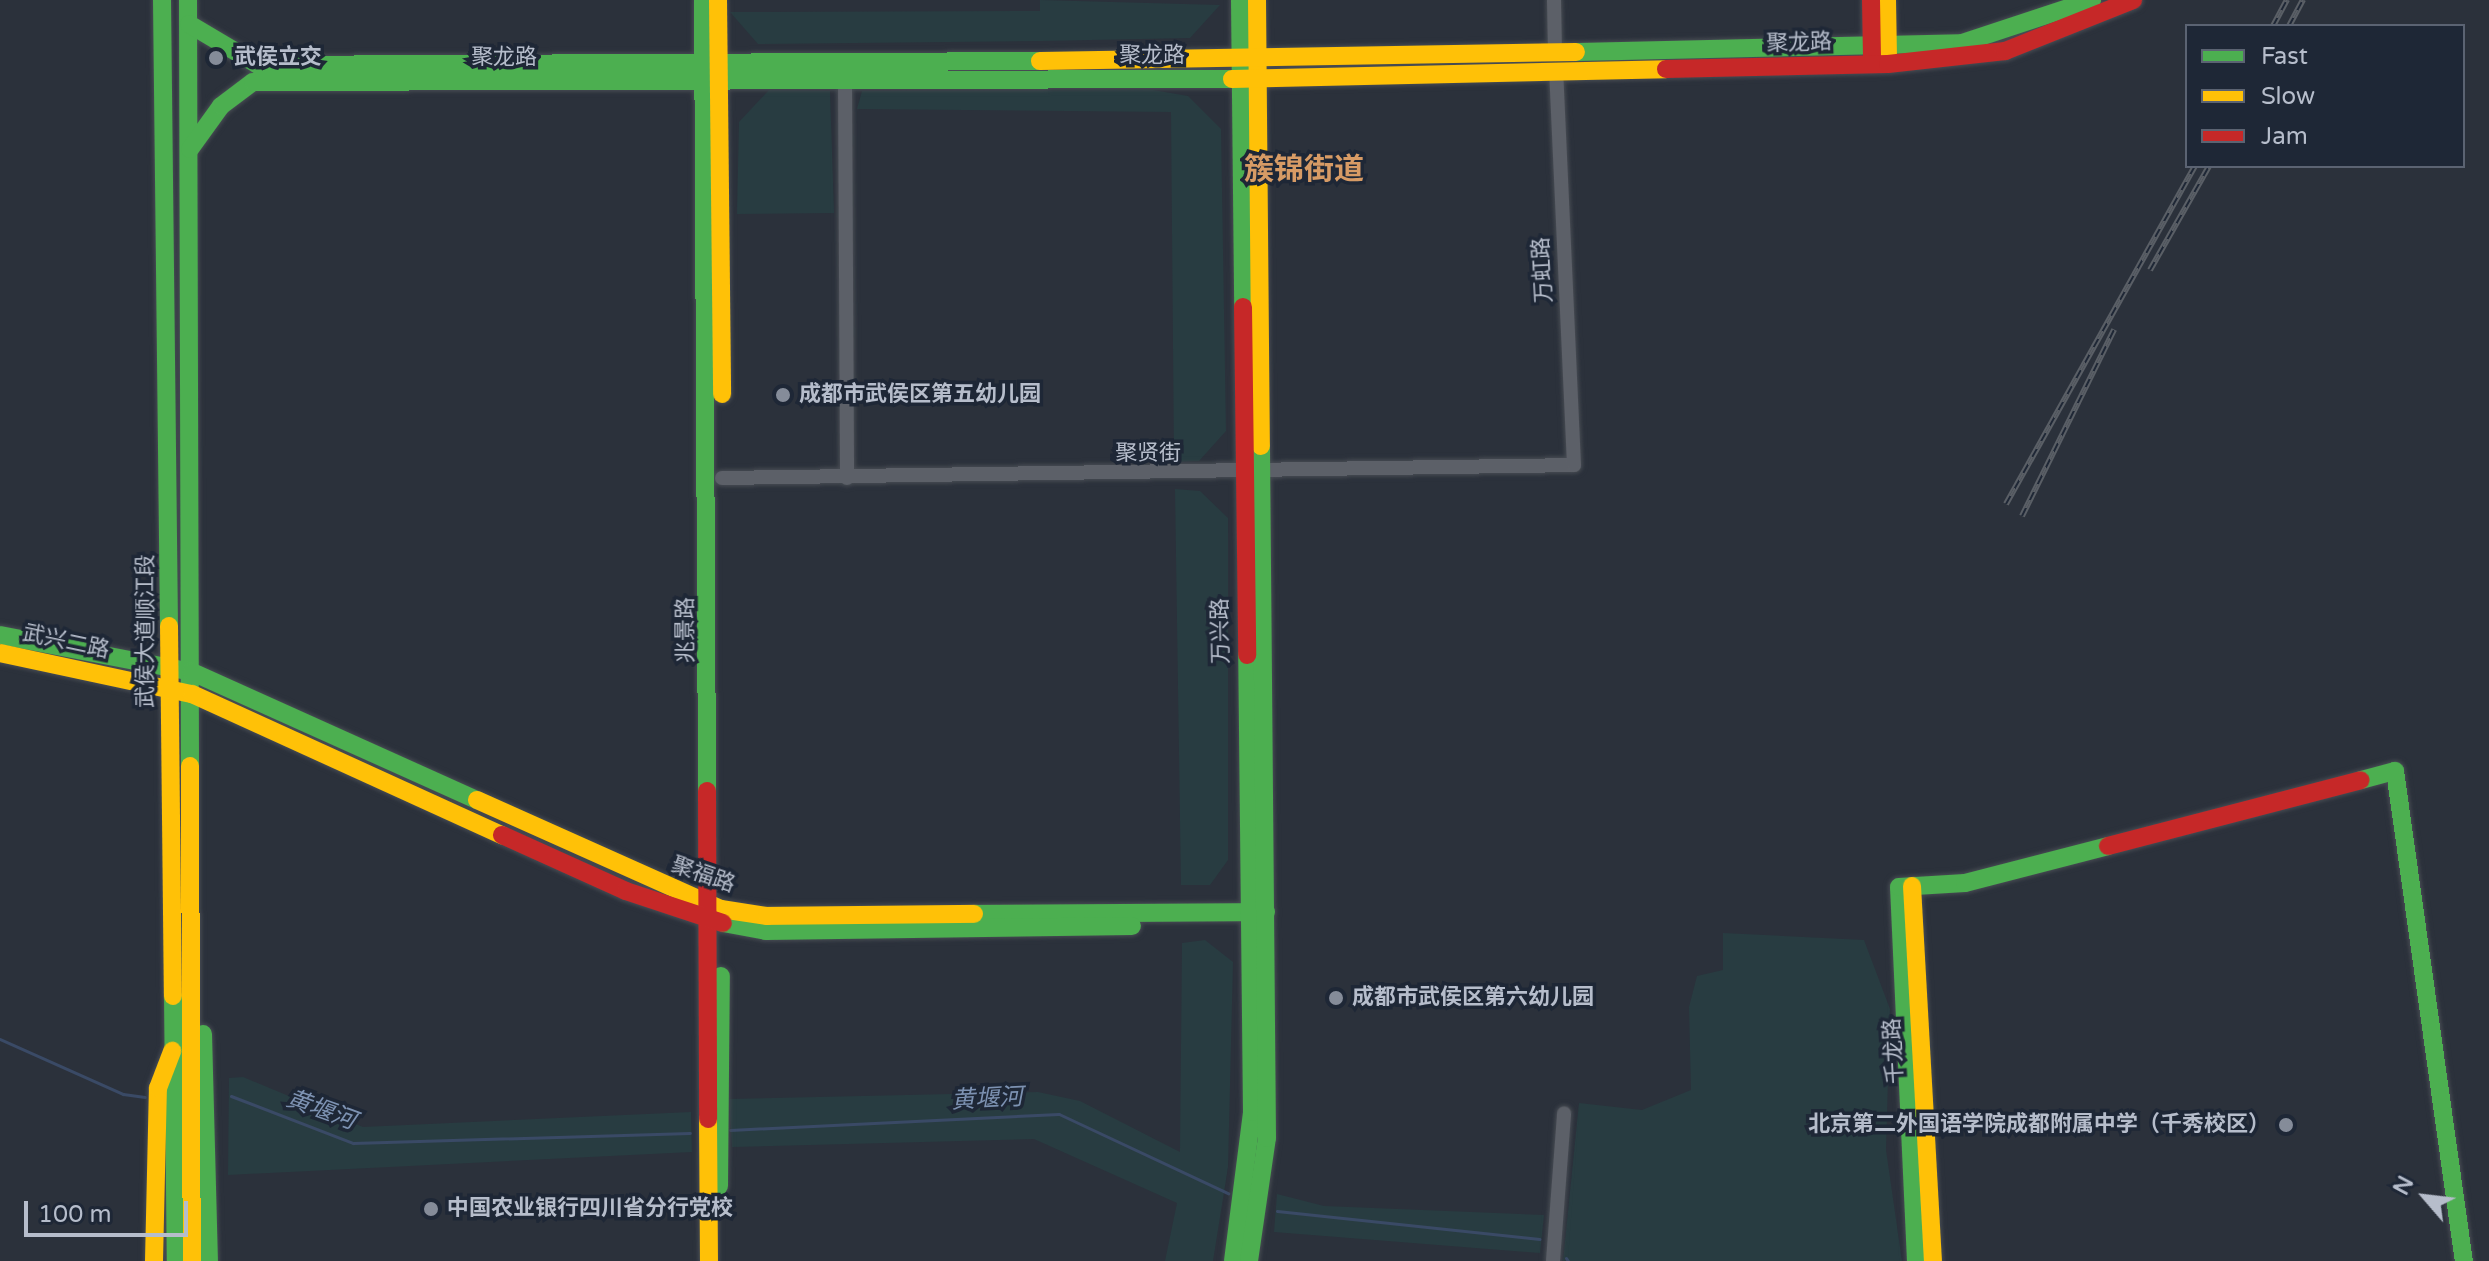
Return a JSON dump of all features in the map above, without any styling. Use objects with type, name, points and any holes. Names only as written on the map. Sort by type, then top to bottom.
[{"type":"main road","name":"武侯大道顺江段","points":[[162,0],[176,1261]]},
{"type":"main road","name":"武侯大道顺江段","points":[[188,0],[195,974],[192,1261]]},
{"type":"main road","name":"兆景路","points":[[703,0],[712,71],[722,478],[709,1261]]},
{"type":"main road","name":"兆景路","points":[[718,0],[712,71],[715,914],[721,1261]]},
{"type":"main road","points":[[1240,0],[1249,69],[1257,918],[1267,1138],[1249,1261]]},
{"type":"main road","points":[[1249,69],[1257,0]]},
{"type":"main road","points":[[1871,0],[1880,56]]},
{"type":"main road","points":[[1880,56],[1887,0]]},
{"type":"main road","name":"聚龙路","points":[[190,149],[221,106],[253,82],[712,71],[845,80],[1249,69],[1555,53],[1880,56],[1962,43],[2092,0]]},
{"type":"main road","name":"聚龙路","points":[[189,24],[258,65],[712,71],[1249,69],[1556,74],[2005,51],[2133,0]]},
{"type":"main road","points":[[169,547],[191,544]]},
{"type":"main road","name":"聚福路","points":[[0,635],[192,672],[715,914],[1257,918]]},
{"type":"main road","name":"武兴二路","points":[[0,653],[192,694],[626,891],[715,914]]},
{"type":"main road","points":[[1905,886],[1965,883],[2395,771],[2464,1261]]},
{"type":"main road","name":"千龙路","points":[[1905,886],[1916,1261]]},
{"type":"main road","name":"千龙路","points":[[1905,886],[1933,1261]]},
{"type":"main road","points":[[1233,1261],[1252,1112],[1257,918]]},
{"type":"main road","points":[[195,974],[210,1088],[209,1261]]},
{"type":"main road","points":[[154,1261],[158,1088],[174,1044]]},
{"type":"street","points":[[1554,0],[1555,53]]},
{"type":"street","name":"万虹路","points":[[1556,74],[1574,465]]},
{"type":"street","points":[[845,80],[847,478]]},
{"type":"street","name":"聚贤街","points":[[722,478],[1252,476],[1574,465]]},
{"type":"street","points":[[1553,1261],[1564,1113]]},
{"type":"green space","points":[[1040,0],[1220,5],[1190,38],[1041,41],[758,44],[730,12],[1040,11]]},
{"type":"green space","points":[[769,90],[830,91],[834,213],[737,214],[739,122]]},
{"type":"green space","points":[[1153,90],[1188,96],[1221,129],[1226,431],[1199,461],[1174,462],[1171,112],[857,109],[862,91]]},
{"type":"green space","points":[[1175,489],[1200,491],[1228,518],[1228,860],[1210,885],[1181,885]]},
{"type":"green space","points":[[1723,933],[1864,940],[1890,1009],[1886,1150],[1902,1261],[1563,1261],[1579,1103],[1642,1110],[1691,1090],[1689,1007],[1697,976],[1723,970]]},
{"type":"green space","points":[[1205,940],[1233,962],[1228,1167],[1213,1261],[1165,1261],[1177,1203],[1034,1139],[732,1147],[729,1099],[1038,1092],[1080,1101],[1180,1152],[1182,943]]},
{"type":"green space","points":[[243,1077],[363,1127],[691,1112],[692,1152],[228,1175],[229,1078]]},
{"type":"green space","points":[[1277,1194],[1324,1206],[1544,1215],[1540,1253],[1274,1232]]},
{"type":"waterway","name":"黄堰河","points":[[0,1039],[123,1094],[145,1097]]},
{"type":"waterway","name":"黄堰河","points":[[231,1096],[353,1143],[690,1133]]},
{"type":"waterway","name":"黄堰河","points":[[730,1130],[1059,1114],[1228,1193]]},
{"type":"waterway","name":"黄堰河","points":[[1277,1211],[1540,1239]]},
{"type":"railway","points":[[2274,24],[2287,0]]},
{"type":"railway","points":[[2290,24],[2303,0]]},
{"type":"railway","points":[[2006,504],[2194,168]]},
{"type":"railway","points":[[2150,270],[2208,168]]},
{"type":"railway","points":[[2022,516],[2114,330]]},
{"type":"traffic: fast","points":[[162,0],[169,626]]},
{"type":"traffic: fast","points":[[188,0],[190,766]]},
{"type":"traffic: fast","points":[[703,0],[707,791]]},
{"type":"traffic: fast","points":[[1240,0],[1243,307]]},
{"type":"traffic: fast","points":[[1576,52],[1962,43],[2092,0]]},
{"type":"traffic: fast","points":[[189,24],[258,65],[1040,61]]},
{"type":"traffic: fast","points":[[190,149],[221,106],[253,82],[1232,79]]},
{"type":"traffic: fast","points":[[1249,1261],[1267,1138],[1261,446]]},
{"type":"traffic: fast","points":[[0,635],[192,672],[477,800]]},
{"type":"traffic: fast","points":[[1233,1261],[1252,1112],[1247,655]]},
{"type":"traffic: fast","points":[[2361,780],[2395,771],[2464,1261]]},
{"type":"traffic: fast","points":[[1916,1261],[1899,887],[1965,883],[2108,846]]},
{"type":"traffic: fast","points":[[974,914],[1266,912]]},
{"type":"traffic: fast","points":[[723,923],[766,931],[1132,926]]},
{"type":"traffic: fast","points":[[719,1186],[721,976]]},
{"type":"traffic: fast","points":[[173,996],[176,1261]]},
{"type":"traffic: fast","points":[[203,1034],[209,1261]]},
{"type":"traffic: slow","points":[[718,0],[722,394]]},
{"type":"traffic: slow","points":[[1257,0],[1261,446]]},
{"type":"traffic: slow","points":[[1887,0],[1888,58]]},
{"type":"traffic: slow","points":[[1040,61],[1576,52]]},
{"type":"traffic: slow","points":[[1232,79],[1666,69]]},
{"type":"traffic: slow","points":[[169,626],[173,996]]},
{"type":"traffic: slow","points":[[0,653],[192,694],[502,835]]},
{"type":"traffic: slow","points":[[190,766],[192,1261]]},
{"type":"traffic: slow","points":[[477,800],[721,909],[767,916],[974,914]]},
{"type":"traffic: slow","points":[[1912,886],[1933,1261]]},
{"type":"traffic: slow","points":[[154,1261],[158,1088],[172,1051]]},
{"type":"traffic: slow","points":[[708,1119],[709,1261]]},
{"type":"traffic: jam","points":[[1871,0],[1872,57]]},
{"type":"traffic: jam","points":[[1666,69],[1888,64],[2005,51],[2133,0]]},
{"type":"traffic: jam","points":[[1243,307],[1247,655]]},
{"type":"traffic: jam","points":[[2108,846],[2361,780]]},
{"type":"traffic: jam","points":[[707,791],[708,1119]]},
{"type":"traffic: jam","points":[[502,835],[626,891],[723,923]]},
{"type":"place","name":"武侯立交","points":[[216,58]]},
{"type":"place","name":"成都市武侯区第五幼儿园","points":[[783,395]]},
{"type":"place","name":"成都市武侯区第六幼儿园","points":[[1336,998]]},
{"type":"place","name":"北京第二外国语学院成都附属中学（千秀校区）","points":[[2286,1125]]},
{"type":"place","name":"中国农业银行四川省分行党校","points":[[431,1209]]},
{"type":"district","name":"簇锦街道","points":[[1304,170]]}]
